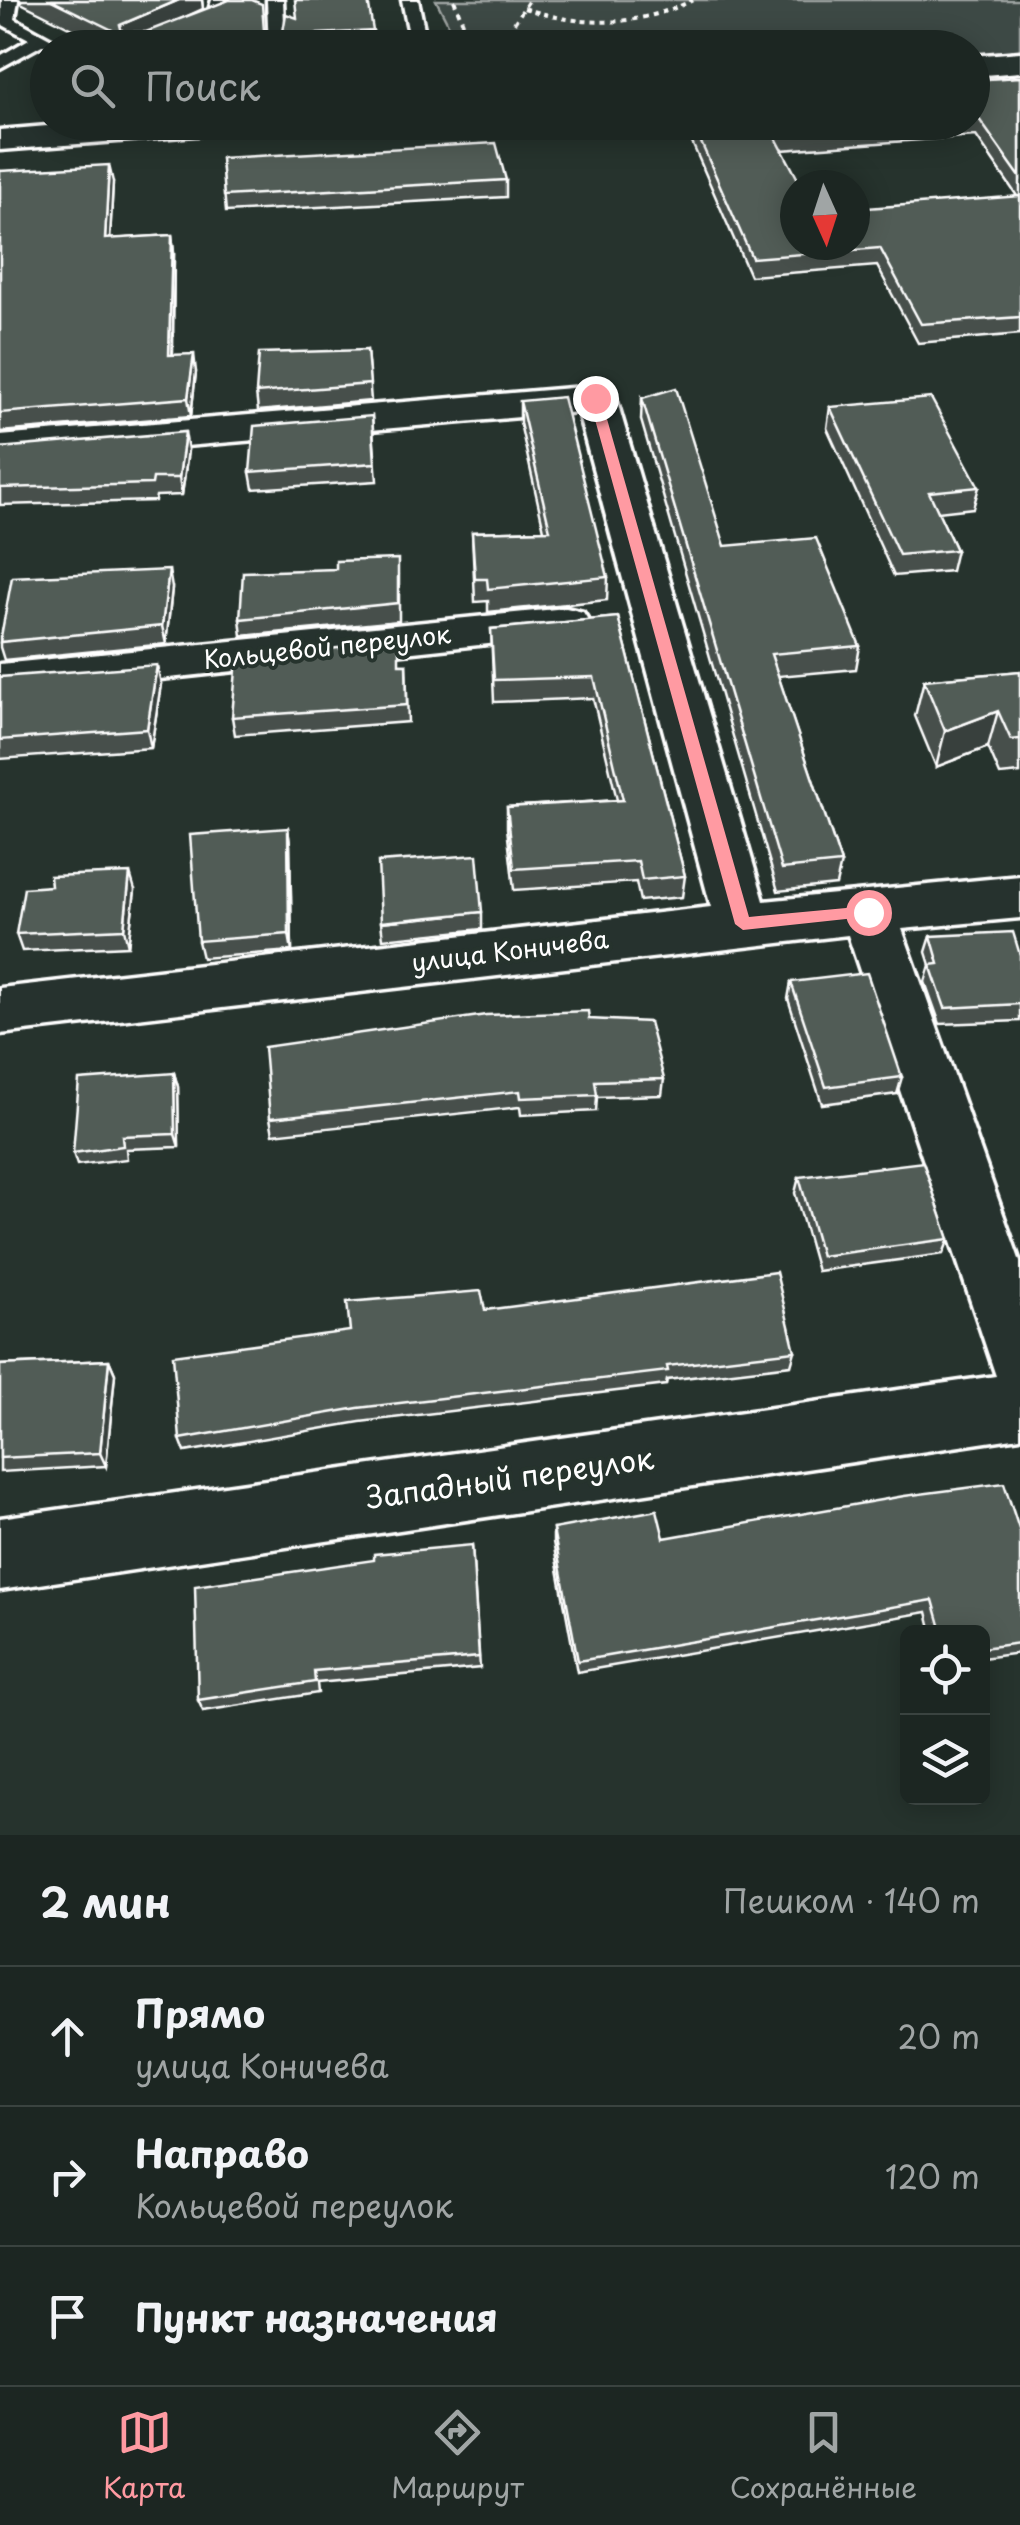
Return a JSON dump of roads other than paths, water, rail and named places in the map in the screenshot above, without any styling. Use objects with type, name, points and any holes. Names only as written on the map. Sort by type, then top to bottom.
[{"type":"street","points":[[990,64],[1020,62]]},
{"type":"street","points":[[1,136],[30,134]]},
{"type":"street","points":[[0,449],[595,398],[743,924]]},
{"type":"street","name":"Кольцевой переулок","points":[[0,680],[654,614]]},
{"type":"street","name":"улица Коничева","points":[[0,1011],[743,924],[1020,896]]},
{"type":"street","points":[[868,912],[1020,1356]]},
{"type":"street","name":"Западный переулок","points":[[0,1554],[1020,1405]]},
{"type":"lane","points":[[10,0],[7,21],[30,34]]},
{"type":"lane","points":[[176,30],[216,14],[220,0]]},
{"type":"lane","points":[[276,0],[277,30]]},
{"type":"lane","points":[[410,0],[416,30]]},
{"type":"lane","points":[[0,63],[30,45]]}]
